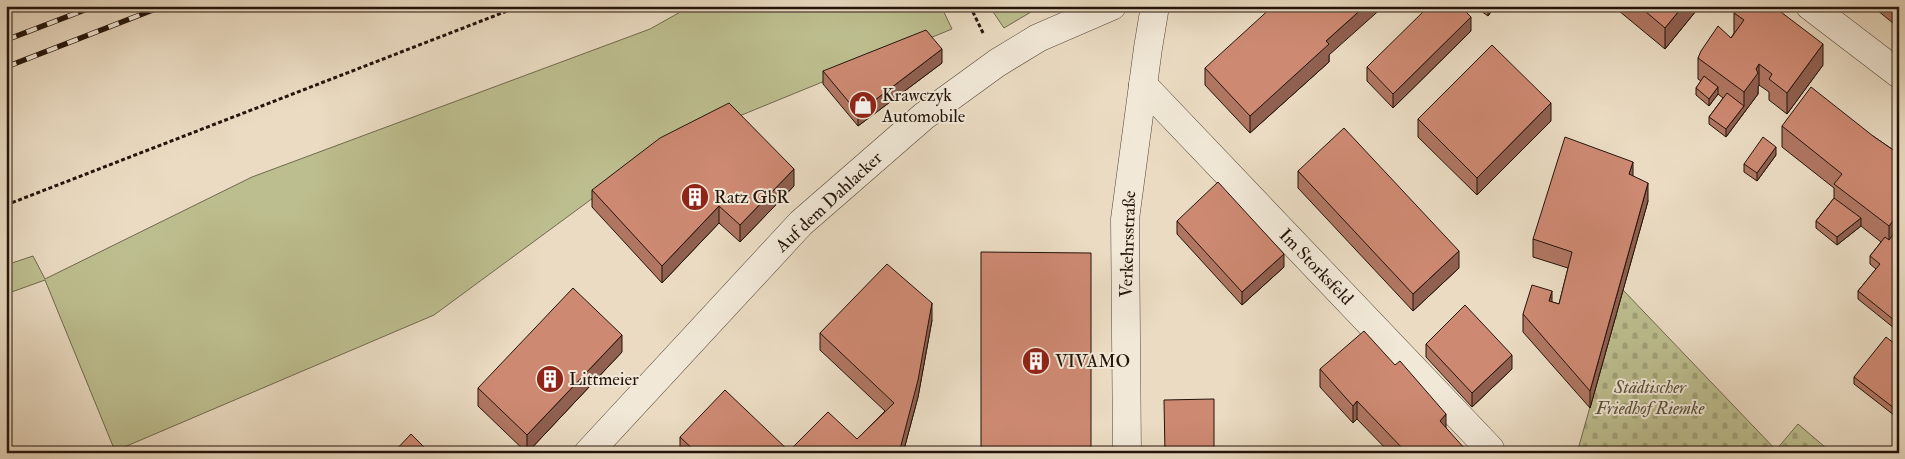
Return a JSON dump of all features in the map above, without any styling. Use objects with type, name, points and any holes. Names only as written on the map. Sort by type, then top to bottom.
[{"type":"street","name":"Auf dem Dahlacker","points":[[588,453],[802,224],[917,122],[997,63],[1038,38],[1112,6]]},
{"type":"street","name":"Verkehrsstraße","points":[[1127,453],[1125,219],[1155,6]]},
{"type":"street","points":[[1810,6],[1899,74]]},
{"type":"street","name":"Im Storksfeld","points":[[1143,85],[1490,448]]},
{"type":"path","points":[[6,205],[520,6]]},
{"type":"green space","points":[[691,6],[941,6],[952,29],[661,148],[434,315],[115,451],[45,280],[6,294],[6,265],[33,256],[45,279],[252,177],[650,29]]},
{"type":"green space","points":[[989,6],[1041,6],[1004,28]]},
{"type":"green space","name":"Städtischer Friedhof Riemke","points":[[1623,290],[1776,450],[1798,424],[1832,453],[1577,453]]},
{"type":"building","points":[[1273,6],[1365,6],[1326,41],[1329,44],[1250,116],[1205,68]]},
{"type":"building","points":[[1429,6],[1460,6],[1471,17],[1393,94],[1367,67]]},
{"type":"building","points":[[1639,6],[1683,6],[1665,28]]},
{"type":"building","points":[[1739,6],[1773,6],[1823,44],[1787,93],[1769,79],[1772,74],[1759,64],[1756,69],[1758,73],[1744,92],[1698,58],[1718,26],[1731,38],[1744,20],[1734,13]]},
{"type":"building","name":"Krawczyk Automobile","points":[[926,30],[942,49],[858,113],[823,71]]},
{"type":"building","points":[[1492,45],[1551,103],[1477,178],[1418,119]]},
{"type":"building","points":[[1704,76],[1718,87],[1709,99],[1696,88]]},
{"type":"building","points":[[1811,87],[1899,154],[1899,213],[1889,226],[1834,184],[1842,174],[1782,126]]},
{"type":"building","points":[[1727,93],[1744,106],[1726,129],[1709,117]]},
{"type":"building","name":"Ratz GbR","points":[[729,103],[794,169],[740,225],[719,206],[662,266],[592,190],[660,138]]},
{"type":"building","points":[[1344,128],[1459,251],[1413,294],[1298,171]]},
{"type":"building","points":[[1565,137],[1633,162],[1629,174],[1648,183],[1590,391],[1523,314],[1532,285],[1552,291],[1549,301],[1559,304],[1572,252],[1533,239]]},
{"type":"building","points":[[1763,137],[1776,147],[1757,173],[1744,164]]},
{"type":"building","points":[[1218,182],[1284,254],[1242,292],[1177,221]]},
{"type":"building","points":[[1834,198],[1861,218],[1837,237],[1816,221]]},
{"type":"building","points":[[1899,227],[1899,314],[1894,320],[1858,291],[1880,264],[1870,256],[1885,237],[1889,240]]},
{"type":"building","name":"VIVAMO","points":[[981,252],[1091,253],[1091,453],[981,453]]},
{"type":"building","points":[[887,264],[932,303],[918,380],[899,453],[697,453],[680,437],[725,390],[789,451],[828,412],[857,439],[894,403],[820,333]]},
{"type":"building","name":"Littmeier","points":[[573,288],[622,335],[527,435],[478,388]]},
{"type":"building","points":[[1465,305],[1512,355],[1472,393],[1426,344]]},
{"type":"building","points":[[1364,331],[1395,365],[1400,361],[1446,414],[1440,421],[1465,449],[1464,453],[1402,453],[1405,451],[1357,401],[1353,406],[1320,369]]},
{"type":"building","points":[[1886,337],[1899,347],[1899,412],[1854,377]]},
{"type":"building","points":[[1214,399],[1214,453],[1165,453],[1164,400]]},
{"type":"building","points":[[411,434],[430,453],[393,453]]},
{"type":"railway","points":[[6,40],[95,6]]},
{"type":"railway","points":[[6,67],[163,6]]},
{"type":"place","name":"Krawczyk Automobile","points":[[863,105]]},
{"type":"place","name":"Ratz GbR","points":[[695,197]]},
{"type":"place","name":"VIVAMO","points":[[1036,361]]},
{"type":"place","name":"Littmeier","points":[[550,379]]}]
